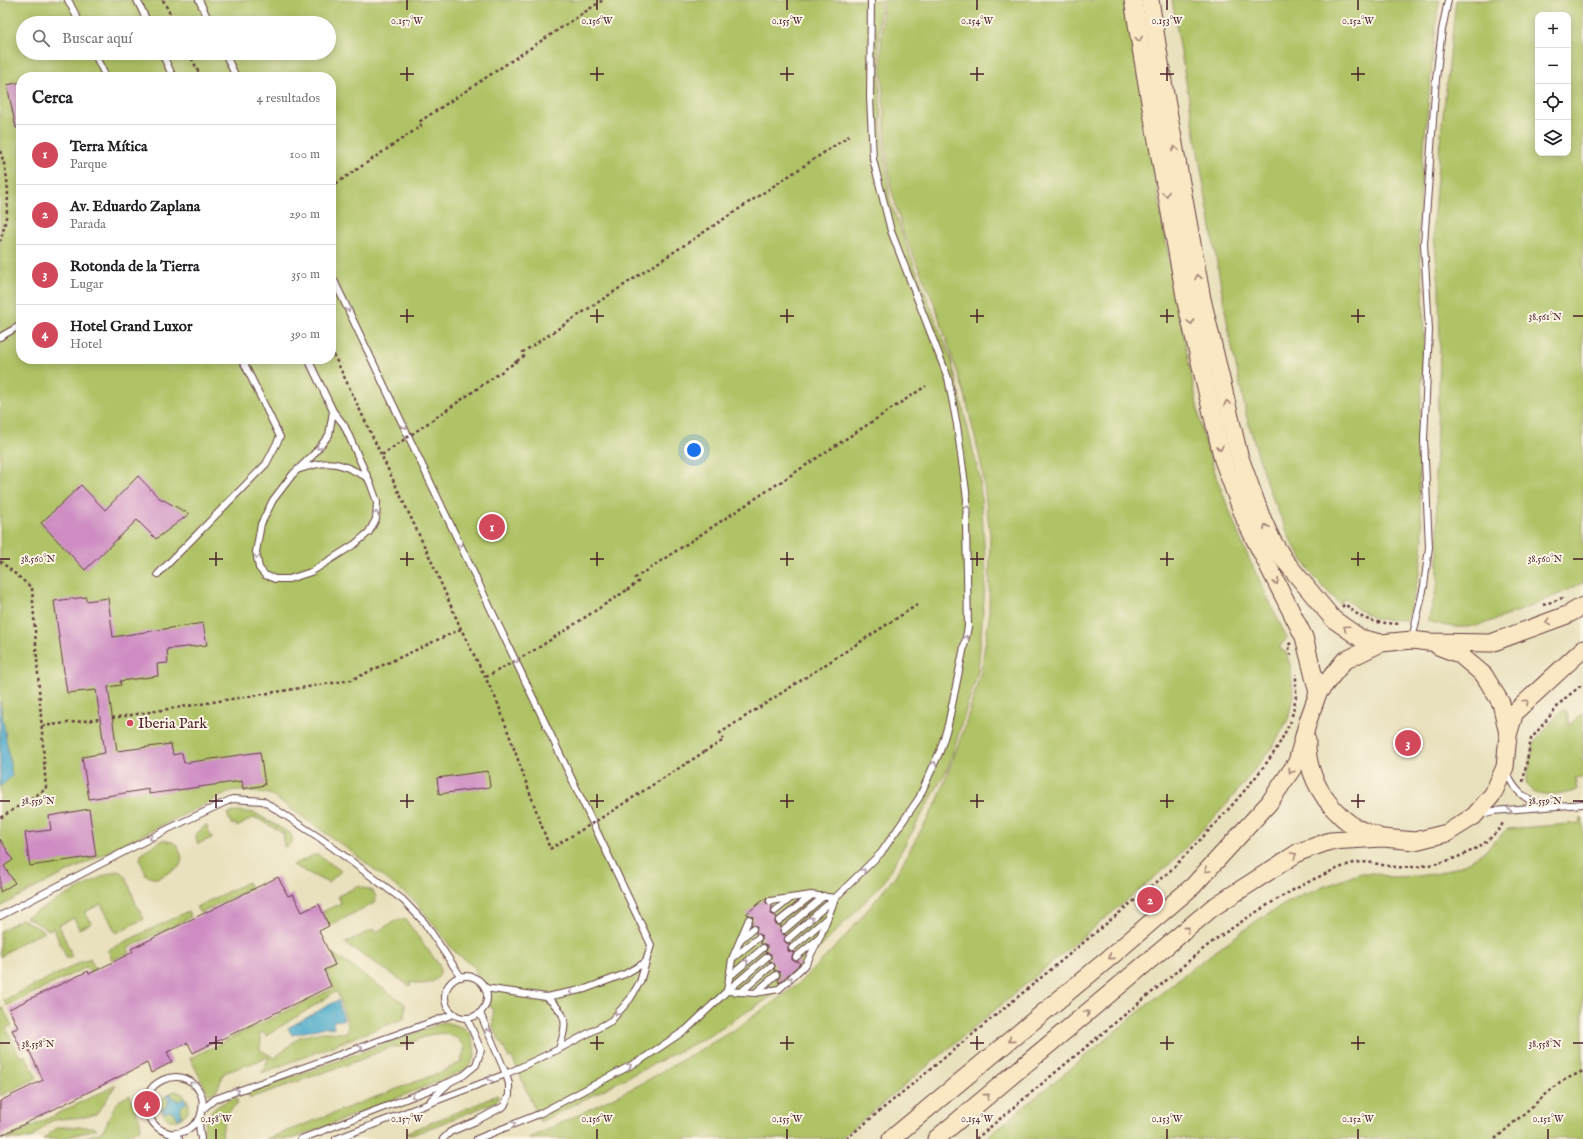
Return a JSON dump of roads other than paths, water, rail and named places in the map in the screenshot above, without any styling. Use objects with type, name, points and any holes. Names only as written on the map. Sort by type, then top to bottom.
[{"type":"main road","points":[[1133,0],[1148,96],[1186,302],[1223,460],[1246,522],[1304,636],[1318,693]]},
{"type":"main road","points":[[1150,0],[1165,94],[1202,299],[1239,455],[1261,516],[1272,540],[1285,561],[1333,619],[1360,638],[1381,643]]},
{"type":"main road","points":[[1428,642],[1491,643],[1567,615],[1583,606]]},
{"type":"main road","points":[[891,1139],[1114,954],[1193,886],[1269,803],[1297,762],[1308,721],[1318,693],[1344,661],[1381,643],[1413,632],[1428,642],[1459,654],[1484,675],[1501,703],[1508,735]]},
{"type":"main road","points":[[936,1139],[1212,908],[1299,852],[1330,841],[1383,838],[1415,841],[1447,833],[1474,816],[1493,794],[1505,767],[1508,735],[1515,712],[1583,649]]},
{"type":"main road","points":[[1308,721],[1307,752],[1314,781],[1331,807],[1354,826],[1383,838]]},
{"type":"lane","points":[[68,0],[76,16]]},
{"type":"lane","points":[[137,0],[145,16]]},
{"type":"lane","points":[[199,0],[207,16]]},
{"type":"lane","points":[[788,939],[835,898],[881,853],[919,798],[940,751],[948,725],[968,627],[967,499],[957,425],[948,378],[891,231],[873,159],[870,97],[871,0]]},
{"type":"lane","points":[[1413,632],[1424,586],[1429,547],[1424,439],[1429,330],[1424,244],[1436,79],[1442,30],[1448,0]]},
{"type":"lane","points":[[98,60],[104,72]]},
{"type":"lane","points":[[166,60],[172,72]]},
{"type":"lane","points":[[228,60],[234,72]]},
{"type":"lane","points":[[336,284],[651,945],[640,982],[630,999],[611,1021],[559,1049],[506,1074],[336,1139]]},
{"type":"lane","points":[[0,337],[16,328]]},
{"type":"lane","points":[[158,574],[266,464],[280,437],[244,364]]},
{"type":"lane","points":[[310,364],[333,411],[344,425],[368,478],[377,502],[376,519],[369,532],[355,544],[311,572],[289,579],[275,579],[265,575],[259,568],[256,552],[261,524],[273,500],[329,435],[333,411]]},
{"type":"lane","points":[[298,470],[319,463],[334,463],[347,466],[368,478]]},
{"type":"lane","points":[[1505,767],[1510,780],[1518,792],[1530,801],[1544,807]]},
{"type":"lane","points":[[0,916],[136,847],[168,829],[232,799],[263,800],[320,838],[403,900],[424,922],[461,977]]},
{"type":"lane","points":[[1474,816],[1493,811],[1509,811],[1583,804]]},
{"type":"lane","points":[[770,901],[811,895],[835,898]]},
{"type":"lane","points":[[779,921],[811,895]]},
{"type":"lane","points":[[784,930],[824,896]]},
{"type":"lane","points":[[775,911],[791,898]]},
{"type":"lane","points":[[727,991],[755,993],[779,989],[806,964],[820,937],[835,898]]},
{"type":"lane","points":[[792,948],[828,917]]},
{"type":"lane","points":[[727,991],[732,959],[749,919]]},
{"type":"lane","points":[[740,940],[754,929]]},
{"type":"lane","points":[[796,957],[820,937]]},
{"type":"lane","points":[[732,959],[758,938]]},
{"type":"lane","points":[[729,977],[763,948]]},
{"type":"lane","points":[[477,1139],[540,1114],[641,1060],[687,1029],[727,991],[767,957]]},
{"type":"lane","points":[[485,988],[546,997],[585,990],[624,974],[646,962]]},
{"type":"lane","points":[[741,992],[771,966]]},
{"type":"lane","points":[[755,993],[776,975]]},
{"type":"lane","points":[[203,1109],[215,1099],[454,1014],[467,1018],[474,1017],[480,1013],[487,1001],[485,988],[475,978],[468,976],[461,977],[450,984],[446,990],[446,1003],[454,1014]]},
{"type":"lane","points":[[546,997],[557,1006],[565,1019],[564,1033],[559,1049]]},
{"type":"lane","points":[[443,1139],[450,1132],[476,1121],[504,1106],[509,1095],[509,1084],[506,1074],[480,1013]]},
{"type":"lane","points":[[301,1139],[464,1076],[476,1065],[481,1050],[467,1018]]},
{"type":"lane","points":[[179,1139],[159,1129],[152,1123],[147,1110],[147,1097],[151,1088],[157,1082],[165,1078],[175,1076],[189,1080],[199,1090],[203,1099],[203,1109],[199,1129],[201,1139]]},
{"type":"lane","points":[[428,1103],[450,1082]]},
{"type":"lane","points":[[168,1133],[186,1131],[194,1126],[200,1118]]},
{"type":"water","points":[[0,701],[12,776],[0,787]]},
{"type":"water","points":[[338,1000],[344,1020],[333,1021],[334,1028],[325,1027],[292,1035],[288,1028]]},
{"type":"water","points":[[170,1093],[173,1098],[180,1101],[184,1098],[187,1103],[182,1105],[180,1111],[182,1116],[178,1119],[175,1113],[169,1111],[164,1113],[162,1109],[167,1107],[169,1100],[166,1096]]},
{"type":"place","name":"Terra Mítica","points":[[492,527]]},
{"type":"place","name":"Iberia Park","points":[[130,723]]},
{"type":"place","name":"Rotonda de la Tierra","points":[[1408,743]]},
{"type":"place","name":"Av. Eduardo Zaplana","points":[[1150,900]]},
{"type":"place","name":"Hotel Grand Luxor","points":[[147,1104]]}]
